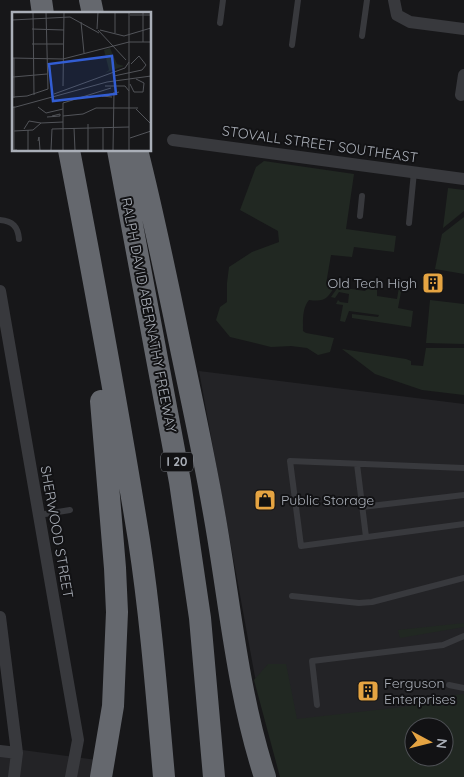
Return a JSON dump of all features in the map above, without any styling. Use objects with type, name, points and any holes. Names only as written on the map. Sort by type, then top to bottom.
[{"type":"highway","points":[[69,151],[139,542],[155,674],[164,777]]},
{"type":"highway","name":"RALPH DAVID ABERNATHY FREEWAY","points":[[118,151],[182,491],[200,618],[214,777]]},
{"type":"highway","points":[[137,151],[149,198],[201,447],[218,540],[240,684],[253,740],[265,777]]},
{"type":"highway","points":[[91,265],[117,612],[113,706],[102,777]]},
{"type":"street","points":[[394,0],[397,15],[410,22],[464,28]]},
{"type":"street","points":[[461,96],[464,74]]},
{"type":"street","name":"STOVALL STREET SOUTHEAST","points":[[173,140],[464,179]]},
{"type":"street","name":"SHERWOOD STREET","points":[[0,291],[78,740],[71,777]]},
{"type":"street","points":[[0,617],[17,753],[14,777]]},
{"type":"street","points":[[0,751],[17,753]]},
{"type":"lane","points":[[220,23],[223,0]]},
{"type":"lane","points":[[292,45],[298,0]]},
{"type":"lane","points":[[362,36],[367,0]]},
{"type":"lane","points":[[409,222],[414,172]]},
{"type":"lane","points":[[360,216],[362,196]]},
{"type":"lane","points":[[0,220],[6,220],[15,225],[18,230],[19,239]]},
{"type":"lane","points":[[464,468],[290,461],[301,546],[464,524]]},
{"type":"lane","points":[[357,464],[366,537]]},
{"type":"lane","points":[[362,507],[464,495]]},
{"type":"lane","points":[[39,515],[70,510]]},
{"type":"lane","points":[[292,596],[366,602],[464,578]]},
{"type":"lane","points":[[317,705],[312,661],[444,646],[464,636]]},
{"type":"lane","points":[[449,685],[464,688]]},
{"type":"shaded area","points":[[264,161],[354,174],[346,229],[396,236],[394,252],[354,247],[352,257],[331,255],[326,284],[335,286],[325,299],[309,300],[304,311],[303,323],[303,331],[306,333],[334,338],[330,352],[318,355],[307,348],[291,346],[271,347],[230,337],[216,320],[220,307],[227,302],[229,267],[252,252],[279,242],[278,231],[240,210],[256,167]]},
{"type":"shaded area","points":[[448,188],[464,190],[464,211],[443,228]]},
{"type":"shaded area","points":[[464,217],[464,274],[435,269],[442,234]]},
{"type":"shaded area","points":[[338,287],[365,291],[367,289],[377,290],[377,296],[397,299],[399,287],[402,287],[398,308],[413,311],[411,327],[352,318],[352,314],[378,317],[379,315],[349,311],[345,322],[340,321],[343,305],[336,304],[338,300],[348,303],[349,294],[339,292],[335,298],[331,297]]},
{"type":"shaded area","points":[[430,300],[464,304],[464,344],[426,343]]},
{"type":"shaded area","points":[[426,348],[464,348],[464,395],[422,390],[375,374],[342,349],[406,359],[411,361],[411,365],[423,366]]},
{"type":"shaded area","points":[[199,371],[464,404],[464,777],[284,777],[255,677]]},
{"type":"shaded area","points":[[464,623],[464,627],[400,638],[398,630]]},
{"type":"shaded area","points":[[268,664],[286,664],[297,719],[411,706],[412,700],[464,694],[464,777],[280,777],[254,680]]},
{"type":"shaded area","points":[[0,747],[97,760],[94,777],[0,777]]},
{"type":"place","name":"Old Tech High","points":[[433,283]]},
{"type":"place","name":"Public Storage","points":[[265,500]]},
{"type":"place","name":"Ferguson Enterprises","points":[[368,691]]}]
